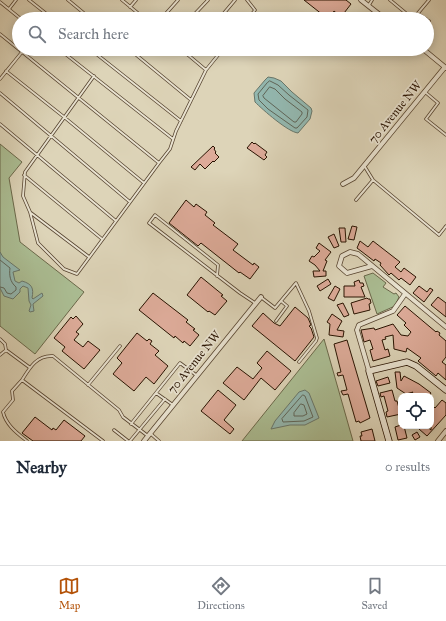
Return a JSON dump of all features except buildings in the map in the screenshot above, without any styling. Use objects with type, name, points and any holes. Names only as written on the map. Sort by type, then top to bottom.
[{"type":"street","points":[[361,0],[376,12]]},
{"type":"street","points":[[432,56],[446,67]]},
{"type":"street","name":"70 Avenue NW","points":[[343,184],[354,178],[446,67]]},
{"type":"street","points":[[372,266],[346,273],[339,266],[342,256],[350,252],[358,254],[446,326]]},
{"type":"street","points":[[389,441],[357,330],[359,324],[393,311],[405,294]]},
{"type":"street","name":"70 Avenue NW","points":[[144,441],[196,375],[261,297]]},
{"type":"street","points":[[369,371],[407,362],[416,366],[446,390]]},
{"type":"street","points":[[438,441],[446,431]]},
{"type":"lane","points":[[9,9],[16,0]]},
{"type":"lane","points":[[29,0],[44,12]]},
{"type":"lane","points":[[68,0],[83,12]]},
{"type":"lane","points":[[122,0],[136,12]]},
{"type":"lane","points":[[130,7],[136,0]]},
{"type":"lane","points":[[167,12],[178,0]]},
{"type":"lane","points":[[197,12],[208,0]]},
{"type":"lane","points":[[225,12],[235,0]]},
{"type":"lane","points":[[247,0],[255,10],[253,12]]},
{"type":"lane","points":[[368,6],[372,0]]},
{"type":"lane","points":[[390,0],[405,12]]},
{"type":"lane","points":[[420,12],[429,0]]},
{"type":"lane","points":[[0,2],[13,12]]},
{"type":"lane","points":[[0,34],[12,44]]},
{"type":"lane","points":[[0,79],[19,56]]},
{"type":"lane","points":[[27,56],[159,163]]},
{"type":"lane","points":[[68,56],[173,139]]},
{"type":"lane","points":[[99,56],[181,121]]},
{"type":"lane","points":[[137,56],[192,100]]},
{"type":"lane","points":[[189,56],[206,70]]},
{"type":"lane","points":[[94,76],[24,175],[23,196],[30,212],[38,243],[64,268],[77,274],[170,149],[181,121],[206,70],[217,56]]},
{"type":"lane","points":[[6,71],[144,183]]},
{"type":"lane","points":[[425,92],[438,103],[426,119],[446,135]]},
{"type":"lane","points":[[0,93],[130,202]]},
{"type":"lane","points":[[0,124],[116,221]]},
{"type":"lane","points":[[364,166],[373,180],[439,234],[446,226]]},
{"type":"lane","points":[[24,175],[102,239]]},
{"type":"lane","points":[[356,200],[373,180]]},
{"type":"lane","points":[[30,212],[89,257]]},
{"type":"lane","points":[[217,276],[218,265],[155,215],[149,223],[217,276],[255,303]]},
{"type":"lane","points":[[261,297],[275,308],[296,283],[309,311],[317,334],[316,341],[299,362]]},
{"type":"lane","points":[[276,321],[287,306],[281,301]]},
{"type":"lane","points":[[0,340],[5,344],[6,350],[29,367]]},
{"type":"lane","points":[[88,385],[120,346]]},
{"type":"lane","points":[[0,355],[6,350]]},
{"type":"lane","points":[[27,441],[5,420],[3,412],[13,400],[12,391],[22,380],[29,367],[37,360],[45,356],[53,356],[119,410],[123,417],[131,424],[159,441]]},
{"type":"lane","points":[[131,424],[180,363],[196,375]]},
{"type":"lane","points":[[22,380],[103,441]]},
{"type":"lane","points":[[156,393],[173,405]]},
{"type":"lane","points":[[114,430],[129,441],[165,399]]},
{"type":"green space","points":[[0,144],[22,162],[9,178],[20,242],[84,292],[35,354],[0,326]]},
{"type":"green space","points":[[373,273],[386,283],[383,287],[394,294],[396,293],[399,297],[395,306],[377,314],[364,276]]},
{"type":"green space","points":[[324,339],[353,441],[242,441]]},
{"type":"water","points":[[268,77],[281,81],[311,108],[312,111],[310,119],[298,133],[282,125],[255,102],[254,93]]},
{"type":"water","points":[[0,252],[3,257],[20,270],[13,272],[15,281],[19,283],[22,281],[32,287],[33,299],[42,293],[43,296],[33,304],[34,311],[29,311],[31,305],[29,301],[28,288],[23,286],[20,289],[20,292],[13,299],[4,296],[0,288]]},
{"type":"water","points":[[305,390],[309,393],[319,418],[305,425],[290,425],[271,429],[275,421],[299,392]]}]
